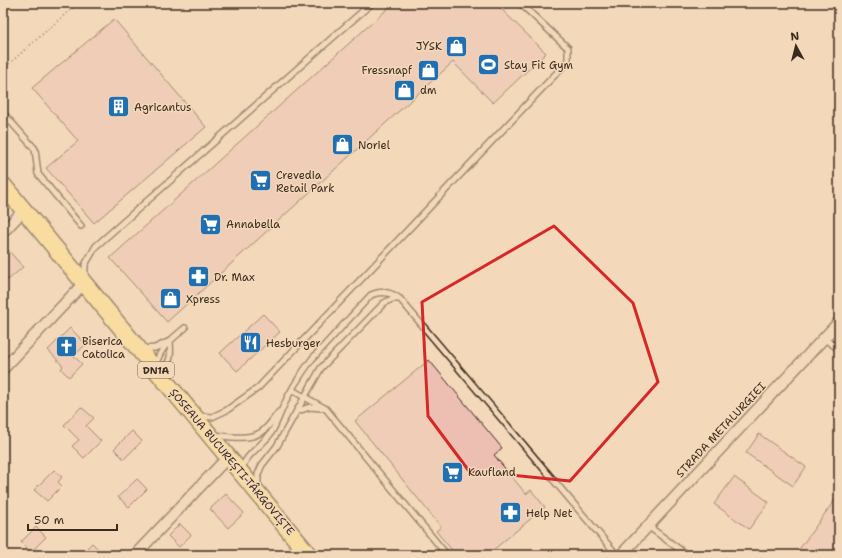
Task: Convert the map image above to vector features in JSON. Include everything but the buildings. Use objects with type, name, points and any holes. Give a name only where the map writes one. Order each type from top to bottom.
[{"type":"main road","name":"ȘOSEAUA BUCUREȘTI-TÂRGOVIȘTE","points":[[3,185],[309,555]]},
{"type":"street","points":[[3,232],[24,210]]},
{"type":"street","points":[[3,369],[84,283]]},
{"type":"street","name":"STRADA METALURGIEI","points":[[621,555],[839,322]]},
{"type":"street","points":[[134,555],[228,456]]},
{"type":"lane","points":[[84,283],[85,265],[96,246],[372,3]]},
{"type":"lane","points":[[194,416],[212,417],[227,410],[258,388],[568,61],[568,48],[520,3]]},
{"type":"lane","points":[[3,112],[35,149],[38,174],[81,226]]},
{"type":"lane","points":[[241,474],[244,461],[272,432],[292,390],[312,359],[371,295],[380,292],[389,292],[400,299],[617,555]]},
{"type":"lane","points":[[260,495],[258,488],[258,474],[262,465],[277,446],[321,368],[384,302],[392,299],[400,299]]},
{"type":"lane","points":[[157,371],[159,354],[170,341],[186,328]]},
{"type":"lane","points":[[823,338],[839,349]]},
{"type":"lane","points":[[139,350],[155,348],[170,341]]},
{"type":"lane","points":[[157,371],[168,364],[171,354],[170,341]]},
{"type":"lane","points":[[292,390],[326,409],[447,555]]},
{"type":"lane","points":[[296,412],[310,406],[326,409]]},
{"type":"lane","points":[[209,434],[235,438],[254,435],[266,429],[283,407]]},
{"type":"lane","points":[[648,526],[686,555]]},
{"type":"path","points":[[3,69],[78,3]]},
{"type":"highlighted area","points":[[554,226],[633,303],[658,382],[570,481],[469,471],[428,416],[422,302]]},
{"type":"place","name":"JYSK","points":[[457,46]]},
{"type":"place","name":"Stay Fit Gym","points":[[488,65]]},
{"type":"place","name":"Fressnapf","points":[[428,70]]},
{"type":"place","name":"dm","points":[[404,90]]},
{"type":"place","name":"Agricantus","points":[[119,107]]},
{"type":"place","name":"Noriel","points":[[343,145]]},
{"type":"place","name":"Crevedia Retail Park","points":[[260,181]]},
{"type":"place","name":"Annabella","points":[[211,224]]},
{"type":"place","name":"Dr. Max","points":[[198,277]]},
{"type":"place","name":"Xpress","points":[[171,299]]},
{"type":"place","name":"Hesburger","points":[[250,343]]},
{"type":"place","name":"Biserica Catolica","points":[[67,347]]},
{"type":"place","name":"Kaufland","points":[[453,472]]},
{"type":"place","name":"Help Net","points":[[511,513]]}]
